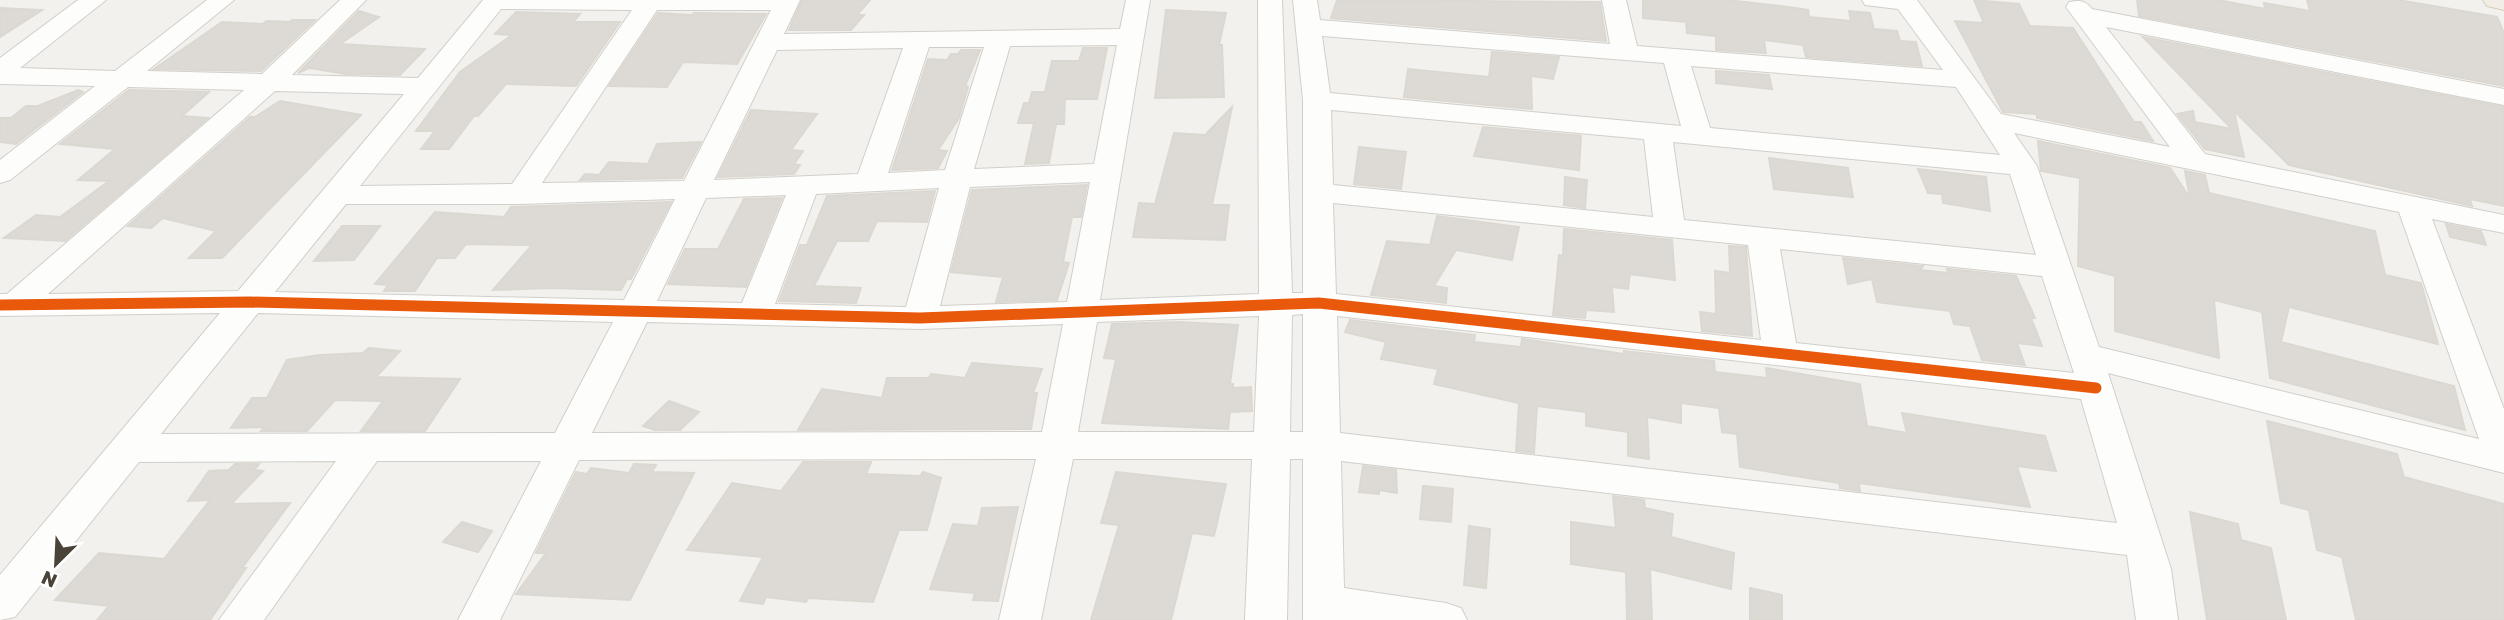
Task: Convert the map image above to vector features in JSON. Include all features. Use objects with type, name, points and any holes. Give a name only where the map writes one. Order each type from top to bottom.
[{"type":"main road","points":[[2497,0],[2504,1]]},
{"type":"street","points":[[0,73],[94,0]]},
{"type":"street","points":[[0,174],[222,0]]},
{"type":"street","points":[[8,304],[269,82],[354,0]]},
{"type":"street","points":[[1020,620],[1058,444],[1138,0]]},
{"type":"street","points":[[1266,620],[1276,303],[1275,98],[1270,0]]},
{"type":"street","points":[[1614,0],[1625,52]]},
{"type":"street","points":[[1874,0],[1905,1],[1964,80],[2022,166],[2091,371],[2151,569],[2157,620]]},
{"type":"street","points":[[0,605],[496,1],[788,2],[479,620]]},
{"type":"street","points":[[519,195],[650,2]]},
{"type":"street","points":[[2078,8],[2504,97]]},
{"type":"street","points":[[2078,8],[2194,160]]},
{"type":"street","points":[[1447,620],[1325,611],[1317,100],[1307,14],[1625,52],[1964,80]]},
{"type":"street","points":[[768,42],[1132,37]]},
{"type":"street","points":[[920,318],[957,178],[999,39]]},
{"type":"street","points":[[870,181],[919,40]]},
{"type":"street","points":[[1675,57],[1698,136]]},
{"type":"street","points":[[0,73],[124,79],[426,86]]},
{"type":"street","points":[[1317,100],[2022,166]]},
{"type":"street","points":[[1992,120],[2504,224]]},
{"type":"street","points":[[1657,132],[1670,228]]},
{"type":"street","points":[[337,195],[519,195],[694,190],[1107,172]]},
{"type":"street","points":[[754,315],[804,186]]},
{"type":"street","points":[[1318,192],[2055,267]]},
{"type":"street","points":[[2412,206],[2504,459]]},
{"type":"street","points":[[1762,237],[1780,353]]},
{"type":"street","points":[[8,304],[250,302],[920,318],[1319,303],[1780,353],[2091,371],[2504,459]]},
{"type":"street","points":[[130,449],[1324,445],[2142,541]]},
{"type":"street","points":[[240,620],[366,448]]},
{"type":"building","points":[[802,0],[870,0],[857,15],[864,15],[851,30],[789,30]]},
{"type":"building","points":[[1337,0],[1600,2],[1606,41],[1331,18]]},
{"type":"building","points":[[1643,0],[1727,0],[1808,10],[1809,17],[1851,21],[1849,11],[1870,13],[1874,29],[1897,31],[1900,41],[1916,42],[1922,66],[1806,57],[1803,45],[1764,40],[1766,53],[1716,50],[1716,36],[1687,33],[1686,22],[1643,18]]},
{"type":"building","points":[[1974,0],[2019,4],[2030,26],[2073,28],[2134,122],[2141,122],[2153,141],[2037,118],[2037,114],[2003,112],[1955,21],[1984,23]]},
{"type":"building","points":[[2137,0],[2218,0],[2265,9],[2264,3],[2310,11],[2307,0],[2398,0],[2497,17],[2504,33],[2504,86],[2139,16]]},
{"type":"building","points":[[0,8],[42,10],[0,37]]},
{"type":"building","points":[[1166,10],[1226,13],[1219,45],[1222,45],[1224,97],[1155,98]]},
{"type":"building","points":[[359,11],[379,17],[340,44],[425,49],[400,75],[346,74],[309,68],[298,73]]},
{"type":"building","points":[[516,12],[580,14],[573,22],[620,22],[576,86],[506,84],[478,116],[474,116],[449,149],[421,149],[435,131],[416,131],[460,72],[512,35],[495,34]]},
{"type":"building","points":[[658,13],[766,14],[737,64],[683,62],[667,87],[609,86]]},
{"type":"building","points":[[315,20],[261,71],[154,69],[222,22],[262,24],[267,21]]},
{"type":"building","points":[[2143,37],[2504,107],[2504,206],[2470,199],[2472,206],[2289,165],[2234,111],[2244,157],[2205,149],[2177,114],[2193,111],[2195,122],[2232,129]]},
{"type":"building","points":[[1083,48],[1107,48],[1097,99],[1065,99],[1064,124],[1056,124],[1049,163],[1025,164],[1034,123],[1018,123],[1024,103],[1029,103],[1032,92],[1045,92],[1052,61],[1079,61]]},
{"type":"building","points":[[961,50],[980,50],[965,86],[968,87],[959,118],[938,150],[947,151],[938,168],[892,170],[928,59],[947,60],[951,54],[958,54]]},
{"type":"building","points":[[1492,52],[1559,57],[1553,79],[1531,76],[1532,109],[1404,97],[1408,69],[1489,77]]},
{"type":"building","points":[[1716,71],[1769,75],[1772,89],[1716,83]]},
{"type":"building","points":[[78,90],[83,92],[16,144],[0,142],[0,118],[11,118],[26,106],[38,106]]},
{"type":"building","points":[[129,90],[209,92],[182,116],[208,118],[65,241],[4,238],[36,215],[60,217],[109,181],[78,180],[115,149],[60,144]]},
{"type":"building","points":[[280,101],[361,115],[222,258],[189,258],[216,231],[163,218],[151,228],[128,226],[250,117],[255,117]]},
{"type":"building","points":[[1232,107],[1212,205],[1229,205],[1225,240],[1133,237],[1139,203],[1155,204],[1174,133],[1205,135]]},
{"type":"building","points":[[751,110],[817,114],[791,150],[803,151],[794,164],[800,165],[794,174],[718,177]]},
{"type":"building","points":[[1483,127],[1581,136],[1579,170],[1474,156]]},
{"type":"building","points":[[2038,141],[2170,168],[2190,198],[2185,171],[2205,175],[2209,193],[2375,231],[2385,275],[2421,283],[2438,344],[2289,307],[2281,342],[2454,386],[2465,430],[2270,378],[2262,312],[2214,300],[2219,358],[2115,331],[2115,276],[2078,266],[2080,178],[2041,171]]},
{"type":"building","points":[[701,142],[682,178],[580,180],[585,174],[599,175],[609,162],[648,164],[657,144]]},
{"type":"building","points":[[1359,147],[1406,152],[1401,189],[1354,184]]},
{"type":"building","points":[[1769,158],[1848,168],[1853,197],[1774,189]]},
{"type":"building","points":[[1918,169],[1986,177],[1990,211],[1943,203],[1942,194],[1928,193]]},
{"type":"building","points":[[1565,177],[1587,180],[1585,208],[1564,205]]},
{"type":"building","points":[[1087,185],[1081,217],[1072,217],[1063,262],[1069,263],[1057,300],[996,302],[1003,277],[951,272],[972,190]]},
{"type":"building","points":[[935,191],[927,222],[877,221],[868,241],[837,241],[814,286],[861,288],[856,303],[779,301],[800,245],[807,245],[827,196]]},
{"type":"building","points":[[782,198],[746,287],[668,284],[685,249],[718,249],[744,199]]},
{"type":"building","points":[[671,202],[631,279],[627,279],[621,290],[493,290],[532,245],[466,244],[455,258],[437,258],[415,291],[384,291],[388,285],[375,284],[435,212],[504,217],[511,207]]},
{"type":"building","points":[[1437,216],[1519,227],[1512,260],[1456,250],[1434,286],[1447,288],[1446,303],[1371,295],[1387,241],[1430,245]]},
{"type":"building","points":[[2446,224],[2481,231],[2486,245],[2450,237]]},
{"type":"building","points":[[342,226],[380,226],[354,260],[314,261]]},
{"type":"building","points":[[1564,229],[1672,240],[1675,280],[1630,274],[1628,289],[1612,287],[1614,312],[1586,310],[1585,318],[1553,315],[1559,255],[1563,256]]},
{"type":"building","points":[[1729,246],[1746,247],[1752,336],[1702,331],[1700,312],[1716,314],[1715,271],[1730,273]]},
{"type":"building","points":[[1843,258],[1923,266],[1920,270],[1948,273],[1947,269],[2016,276],[2035,318],[2031,318],[2042,346],[2017,343],[2025,365],[1982,360],[1970,326],[1954,324],[1950,311],[1877,302],[1872,279],[1848,284]]},
{"type":"building","points":[[1350,320],[1475,335],[1474,342],[1521,347],[1522,339],[1624,354],[1624,351],[1714,361],[1715,372],[1767,378],[1766,368],[1860,384],[1867,426],[1907,433],[1902,413],[2045,436],[2056,471],[2017,466],[2030,507],[1859,483],[1860,491],[1840,488],[1839,483],[1740,467],[1737,434],[1722,432],[1719,408],[1681,403],[1681,423],[1647,417],[1649,459],[1628,456],[1628,432],[1586,426],[1586,412],[1537,406],[1534,453],[1516,451],[1519,403],[1434,384],[1438,369],[1381,359],[1386,342],[1345,332]]},
{"type":"building","points":[[1179,322],[1238,325],[1230,384],[1233,384],[1233,388],[1251,387],[1252,411],[1230,412],[1228,429],[1102,423],[1116,359],[1104,358],[1112,324]]},
{"type":"building","points":[[369,348],[400,351],[376,377],[460,379],[425,431],[361,431],[383,401],[335,400],[307,431],[261,431],[265,427],[231,428],[252,398],[267,398],[287,360],[363,353]]},
{"type":"building","points":[[972,363],[1042,369],[1033,393],[1037,393],[1031,429],[798,430],[822,389],[882,398],[887,378],[929,378],[931,374],[965,378]]},
{"type":"building","points":[[669,401],[699,412],[680,430],[655,430],[643,426]]},
{"type":"building","points":[[2267,421],[2397,454],[2404,477],[2504,504],[2504,620],[2356,620],[2342,557],[2317,550],[2309,510],[2281,503]]},
{"type":"building","points":[[803,462],[871,462],[866,474],[920,476],[923,472],[941,478],[927,530],[899,530],[873,602],[808,598],[806,602],[766,597],[763,604],[740,601],[763,557],[687,550],[732,483],[781,491]]},
{"type":"building","points":[[235,464],[259,464],[254,470],[263,471],[231,504],[290,503],[242,568],[246,568],[210,620],[97,620],[109,606],[55,600],[99,553],[164,559],[210,500],[188,501],[209,471],[229,470]]},
{"type":"building","points":[[634,464],[656,465],[652,472],[694,473],[630,600],[516,594],[546,553],[536,553],[576,472],[587,474],[591,468],[629,473]]},
{"type":"building","points":[[1363,466],[1396,470],[1397,493],[1379,490],[1379,494],[1359,492]]},
{"type":"building","points":[[1116,472],[1226,484],[1214,536],[1192,533],[1171,620],[1091,620],[1119,525],[1101,523]]},
{"type":"building","points":[[1423,486],[1453,489],[1451,522],[1420,519]]},
{"type":"building","points":[[1613,496],[1644,500],[1645,508],[1673,514],[1671,537],[1734,553],[1731,589],[1650,569],[1652,620],[1627,620],[1626,572],[1571,564],[1571,522],[1616,528]]},
{"type":"building","points":[[1018,507],[998,601],[973,600],[975,593],[930,589],[953,524],[978,526],[982,508]]},
{"type":"building","points":[[2190,512],[2238,524],[2241,540],[2271,548],[2286,620],[2207,620]]},
{"type":"building","points":[[462,522],[492,531],[478,552],[443,542]]},
{"type":"building","points":[[1469,526],[1490,529],[1486,588],[1464,585]]},
{"type":"building","points":[[1750,588],[1782,595],[1782,620],[1750,620]]},
{"type":"cycle path","points":[[0,305],[250,302],[920,318],[1319,303],[2096,388]]}]
